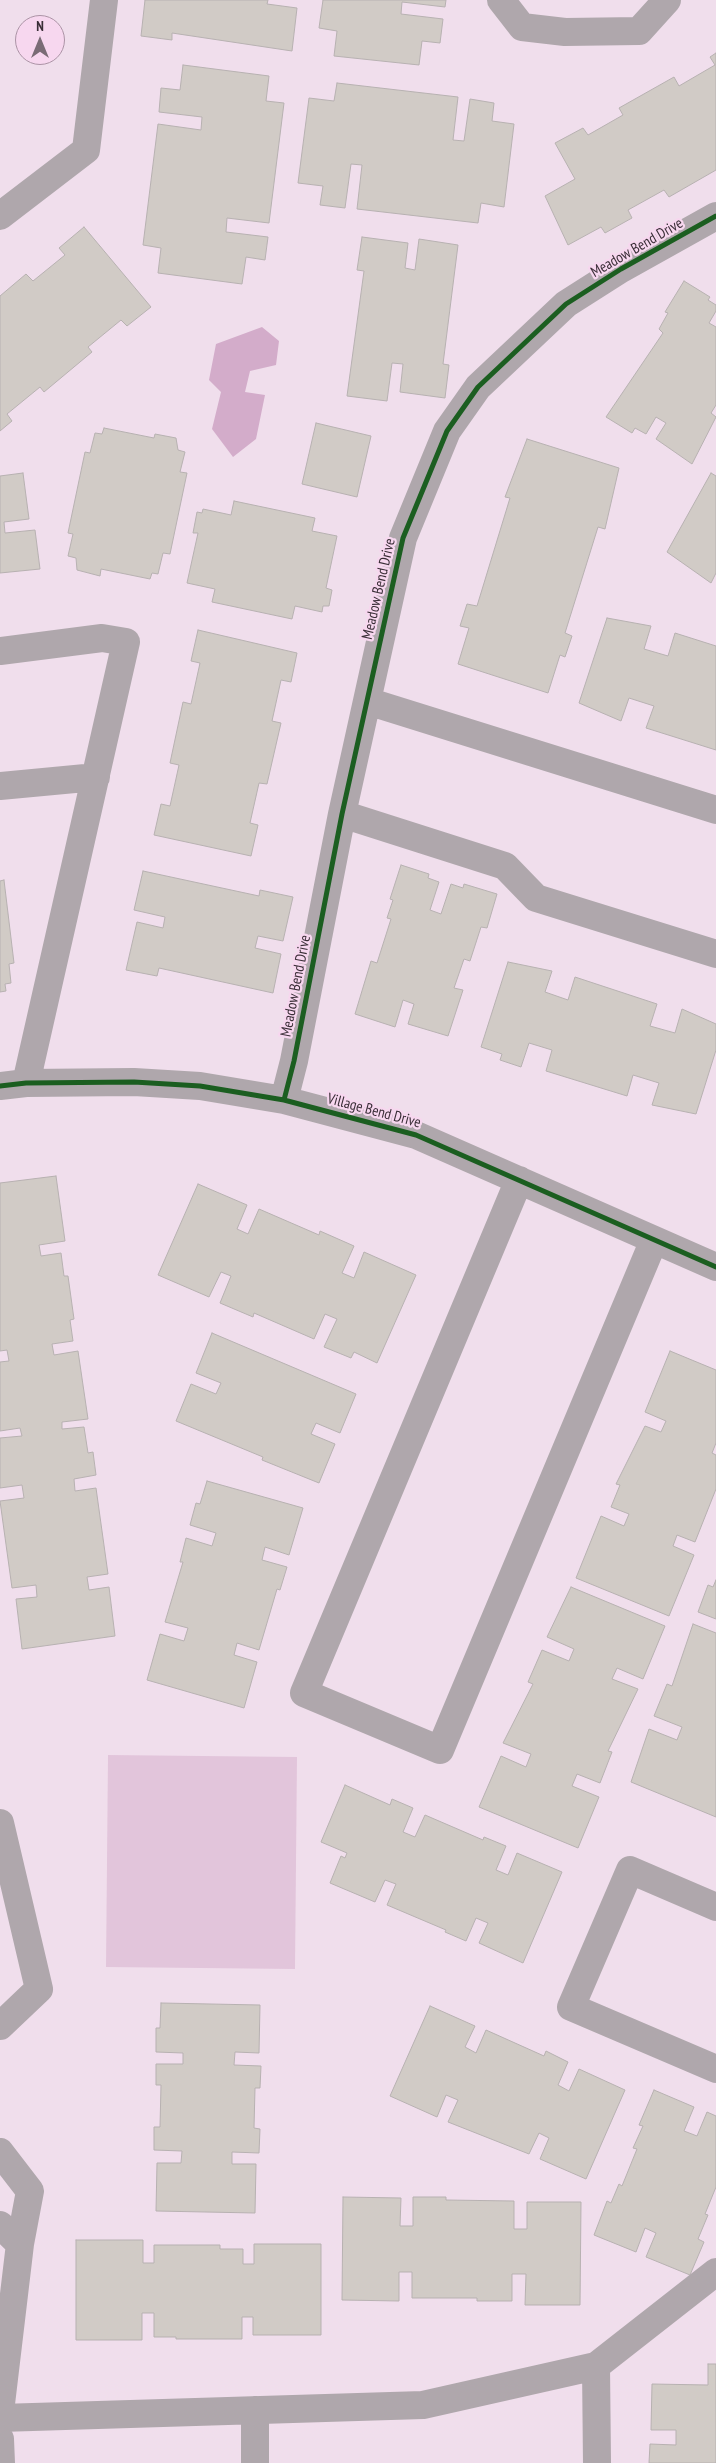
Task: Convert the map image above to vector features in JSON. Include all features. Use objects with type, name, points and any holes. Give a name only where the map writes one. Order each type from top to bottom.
[{"type":"street","points":[[0,216],[86,150],[104,0]]},
{"type":"street","points":[[501,0],[522,27],[565,32],[640,31],[667,0]]},
{"type":"street","name":"Meadow Bend Drive","points":[[284,1100],[294,1061],[342,814],[403,538],[447,431],[478,387],[566,304],[621,269],[710,227]]},
{"type":"street","points":[[0,651],[102,638],[126,642],[96,777],[13,1084]]},
{"type":"street","points":[[367,701],[716,810]]},
{"type":"street","points":[[0,786],[96,777]]},
{"type":"street","points":[[342,814],[506,866],[536,898],[716,954]]},
{"type":"street","name":"Village Bend Drive","points":[[13,1084],[134,1082],[200,1086],[284,1100],[416,1135],[716,1267]]},
{"type":"street","points":[[519,1180],[304,1693],[440,1750],[654,1240]]},
{"type":"street","points":[[0,1823],[39,1989],[0,2026]]},
{"type":"street","points":[[716,1907],[630,1870],[571,2007],[716,2069]]},
{"type":"street","points":[[0,2152],[30,2192],[20,2244],[0,2412]]},
{"type":"street","points":[[0,2225],[20,2244]]},
{"type":"street","points":[[0,2418],[423,2405],[596,2366],[716,2272]]},
{"type":"street","points":[[596,2366],[597,2463]]},
{"type":"street","points":[[255,2410],[255,2463]]},
{"type":"street","points":[[0,2439],[1,2463]]},
{"type":"shaded area","points":[[262,327],[279,341],[276,365],[250,371],[245,392],[265,395],[256,439],[233,457],[212,429],[221,392],[209,380],[216,344]]},
{"type":"shaded area","points":[[108,1755],[297,1757],[295,1969],[106,1967]]},
{"type":"building","points":[[145,0],[268,0],[267,4],[297,8],[292,51],[172,33],[172,40],[141,36]]},
{"type":"building","points":[[323,0],[446,0],[445,7],[402,2],[401,14],[443,19],[440,43],[422,41],[419,65],[334,56],[337,31],[319,28]]},
{"type":"building","points":[[716,53],[716,170],[669,197],[664,190],[628,210],[632,218],[605,233],[601,227],[568,245],[545,196],[575,179],[555,143],[583,128],[588,135],[623,115],[619,108],[674,77],[679,86],[715,65],[710,57]]},
{"type":"building","points":[[183,65],[269,76],[266,101],[284,103],[269,223],[227,218],[226,232],[268,237],[265,260],[246,257],[242,284],[158,273],[161,248],[143,245],[158,124],[201,130],[202,117],[159,112],[161,88],[180,90]]},
{"type":"building","points":[[337,83],[458,97],[453,140],[464,141],[470,99],[494,103],[492,121],[514,124],[504,207],[481,203],[478,223],[357,209],[362,165],[351,164],[345,208],[320,205],[323,186],[298,183],[309,98],[334,101]]},
{"type":"building","points":[[84,227],[151,307],[127,326],[121,320],[88,347],[92,352],[44,392],[40,387],[7,414],[12,421],[0,431],[0,296],[26,274],[33,281],[65,255],[59,248]]},
{"type":"building","points":[[362,237],[408,243],[405,268],[415,270],[419,239],[458,245],[443,364],[449,365],[445,398],[400,392],[403,364],[392,363],[387,401],[347,396],[364,271],[357,270]]},
{"type":"building","points":[[684,281],[710,297],[708,300],[716,305],[716,311],[709,323],[716,327],[716,405],[711,413],[716,417],[692,464],[656,439],[666,423],[656,417],[646,434],[635,428],[632,433],[606,417],[663,333],[659,329],[668,313],[665,312]]},
{"type":"building","points":[[316,423],[371,436],[357,497],[302,484]]},
{"type":"building","points":[[104,428],[154,438],[155,434],[176,438],[178,450],[185,452],[180,472],[187,473],[170,554],[163,553],[158,574],[152,573],[150,579],[101,569],[100,576],[77,570],[76,558],[68,556],[73,534],[68,533],[85,452],[90,453],[95,433],[102,434]]},
{"type":"building","points":[[527,439],[619,468],[605,529],[598,527],[565,633],[572,636],[565,657],[560,655],[548,693],[458,664],[469,628],[460,626],[467,604],[477,606],[510,498],[505,497]]},
{"type":"building","points":[[23,473],[29,519],[4,522],[5,533],[35,530],[40,569],[0,573],[0,476]]},
{"type":"building","points":[[711,473],[716,476],[716,573],[711,583],[667,552]]},
{"type":"building","points":[[234,501],[315,518],[312,531],[337,536],[326,588],[332,590],[329,606],[323,606],[322,612],[295,606],[292,619],[212,602],[215,589],[187,583],[198,533],[193,533],[197,512],[202,513],[203,509],[231,515]]},
{"type":"building","points":[[607,618],[651,626],[644,649],[668,656],[675,633],[716,646],[716,750],[646,728],[654,706],[629,698],[621,721],[579,703]]},
{"type":"building","points":[[198,630],[297,653],[291,682],[281,680],[272,721],[281,723],[267,784],[259,783],[250,823],[258,825],[251,856],[154,835],[161,804],[170,806],[179,765],[170,763],[183,702],[191,704],[200,663],[191,661]]},
{"type":"building","points":[[401,865],[429,874],[428,878],[439,882],[430,910],[441,914],[451,884],[463,888],[464,884],[497,894],[487,928],[481,927],[470,961],[464,959],[454,988],[463,990],[448,1036],[408,1024],[414,1004],[403,1000],[395,1027],[355,1014],[371,961],[377,963],[391,919],[387,918],[393,900],[390,899]]},
{"type":"building","points":[[143,871],[259,896],[260,890],[293,897],[283,941],[258,936],[255,948],[281,954],[273,993],[159,968],[157,976],[126,970],[137,922],[163,928],[165,917],[134,910]]},
{"type":"building","points":[[4,880],[14,963],[9,964],[11,983],[5,984],[6,991],[0,992],[0,881]]},
{"type":"building","points":[[508,962],[552,971],[545,992],[568,1000],[575,977],[657,1004],[650,1026],[675,1033],[682,1009],[716,1024],[716,1050],[696,1114],[652,1105],[659,1083],[633,1075],[627,1096],[546,1071],[552,1050],[529,1043],[521,1067],[500,1060],[502,1054],[481,1047]]},
{"type":"building","points":[[56,1176],[65,1241],[39,1245],[41,1256],[61,1253],[64,1276],[68,1276],[74,1319],[70,1320],[73,1341],[52,1344],[54,1355],[78,1351],[88,1419],[62,1422],[62,1429],[84,1427],[88,1453],[93,1452],[96,1475],[74,1479],[75,1491],[96,1488],[108,1574],[87,1577],[89,1590],[109,1587],[115,1636],[22,1649],[16,1599],[37,1597],[36,1585],[12,1588],[0,1501],[24,1498],[22,1485],[0,1488],[0,1438],[22,1436],[20,1428],[0,1431],[0,1362],[9,1361],[7,1350],[0,1351],[0,1183]]},
{"type":"building","points":[[198,1184],[247,1205],[237,1229],[248,1234],[259,1209],[319,1235],[320,1231],[354,1246],[342,1273],[354,1278],[364,1252],[416,1275],[377,1363],[354,1352],[351,1358],[324,1347],[337,1319],[325,1314],[314,1339],[254,1313],[253,1317],[220,1303],[231,1276],[221,1272],[209,1297],[158,1275]]},
{"type":"building","points":[[212,1333],[356,1394],[340,1433],[316,1423],[311,1434],[335,1444],[319,1483],[262,1460],[263,1457],[176,1421],[191,1384],[216,1394],[221,1383],[196,1373]]},
{"type":"building","points":[[670,1351],[716,1370],[716,1443],[712,1453],[716,1455],[716,1489],[695,1542],[677,1535],[673,1546],[694,1555],[669,1616],[576,1578],[601,1516],[624,1526],[629,1514],[611,1507],[620,1485],[616,1484],[645,1426],[661,1432],[666,1421],[645,1412]]},
{"type":"building","points":[[207,1481],[303,1508],[289,1555],[265,1547],[262,1560],[287,1567],[280,1590],[277,1589],[259,1650],[237,1643],[234,1655],[257,1662],[244,1708],[147,1680],[160,1634],[184,1641],[188,1628],[165,1622],[183,1562],[180,1562],[186,1538],[212,1546],[216,1533],[190,1525],[196,1503],[200,1504]]},
{"type":"building","points":[[716,1580],[716,1619],[698,1612],[708,1585],[713,1587]]},
{"type":"building","points":[[571,1587],[665,1626],[643,1679],[617,1668],[612,1679],[638,1689],[608,1751],[612,1752],[600,1783],[577,1774],[572,1786],[599,1797],[578,1848],[479,1807],[501,1756],[526,1767],[531,1754],[503,1743],[533,1684],[528,1682],[542,1650],[569,1661],[574,1649],[547,1637]]},
{"type":"building","points":[[693,1624],[716,1633],[716,1817],[631,1782],[649,1729],[677,1740],[682,1727],[654,1716],[667,1684],[672,1686]]},
{"type":"building","points":[[345,1785],[390,1805],[392,1799],[413,1808],[403,1832],[415,1837],[425,1815],[483,1840],[484,1837],[506,1846],[496,1870],[508,1875],[517,1853],[562,1872],[523,1963],[479,1943],[488,1923],[476,1918],[466,1941],[445,1932],[446,1930],[387,1905],[396,1884],[385,1880],[375,1902],[330,1883],[341,1856],[345,1858],[347,1853],[321,1842]]},
{"type":"building","points":[[161,2003],[260,2005],[259,2053],[235,2052],[234,2065],[261,2066],[260,2088],[255,2088],[254,2128],[260,2129],[259,2153],[232,2152],[232,2164],[256,2164],[255,2213],[156,2211],[157,2163],[181,2163],[182,2151],[154,2150],[154,2127],[160,2127],[161,2085],[156,2085],[156,2064],[183,2064],[183,2053],[156,2052],[156,2028],[160,2028]]},
{"type":"building","points":[[430,2006],[475,2026],[465,2047],[476,2053],[486,2030],[544,2056],[546,2051],[568,2062],[558,2085],[569,2091],[579,2069],[625,2090],[586,2179],[540,2159],[549,2138],[539,2133],[529,2154],[448,2122],[458,2100],[446,2095],[437,2117],[390,2096]]},
{"type":"building","points":[[654,2090],[694,2107],[684,2131],[697,2136],[707,2112],[716,2116],[716,2187],[705,2214],[708,2215],[698,2239],[704,2242],[690,2275],[646,2257],[656,2233],[645,2228],[636,2252],[594,2235],[607,2201],[611,2203],[619,2184],[622,2186],[637,2149],[633,2148],[643,2126],[639,2125]]},
{"type":"building","points":[[343,2197],[401,2198],[400,2226],[413,2226],[413,2197],[446,2197],[446,2200],[514,2201],[514,2229],[527,2229],[527,2202],[581,2202],[580,2305],[525,2305],[526,2274],[512,2274],[512,2301],[477,2301],[477,2298],[412,2298],[412,2272],[399,2272],[399,2301],[342,2300]]},
{"type":"building","points":[[76,2240],[143,2240],[143,2263],[154,2263],[154,2245],[220,2245],[220,2249],[243,2249],[243,2264],[254,2264],[254,2244],[321,2244],[321,2335],[253,2335],[253,2317],[242,2317],[242,2339],[154,2337],[154,2313],[142,2313],[142,2340],[76,2340]]},
{"type":"building","points":[[708,2364],[716,2364],[716,2463],[649,2463],[650,2444],[676,2445],[676,2430],[651,2430],[652,2384],[708,2385]]},
{"type":"cycle path","points":[[284,1100],[294,1061],[342,814],[403,538],[447,431],[478,387],[566,304],[621,269],[716,216]]},
{"type":"cycle path","points":[[0,1086],[26,1083],[134,1082],[200,1086],[284,1100],[416,1135],[716,1267]]}]
